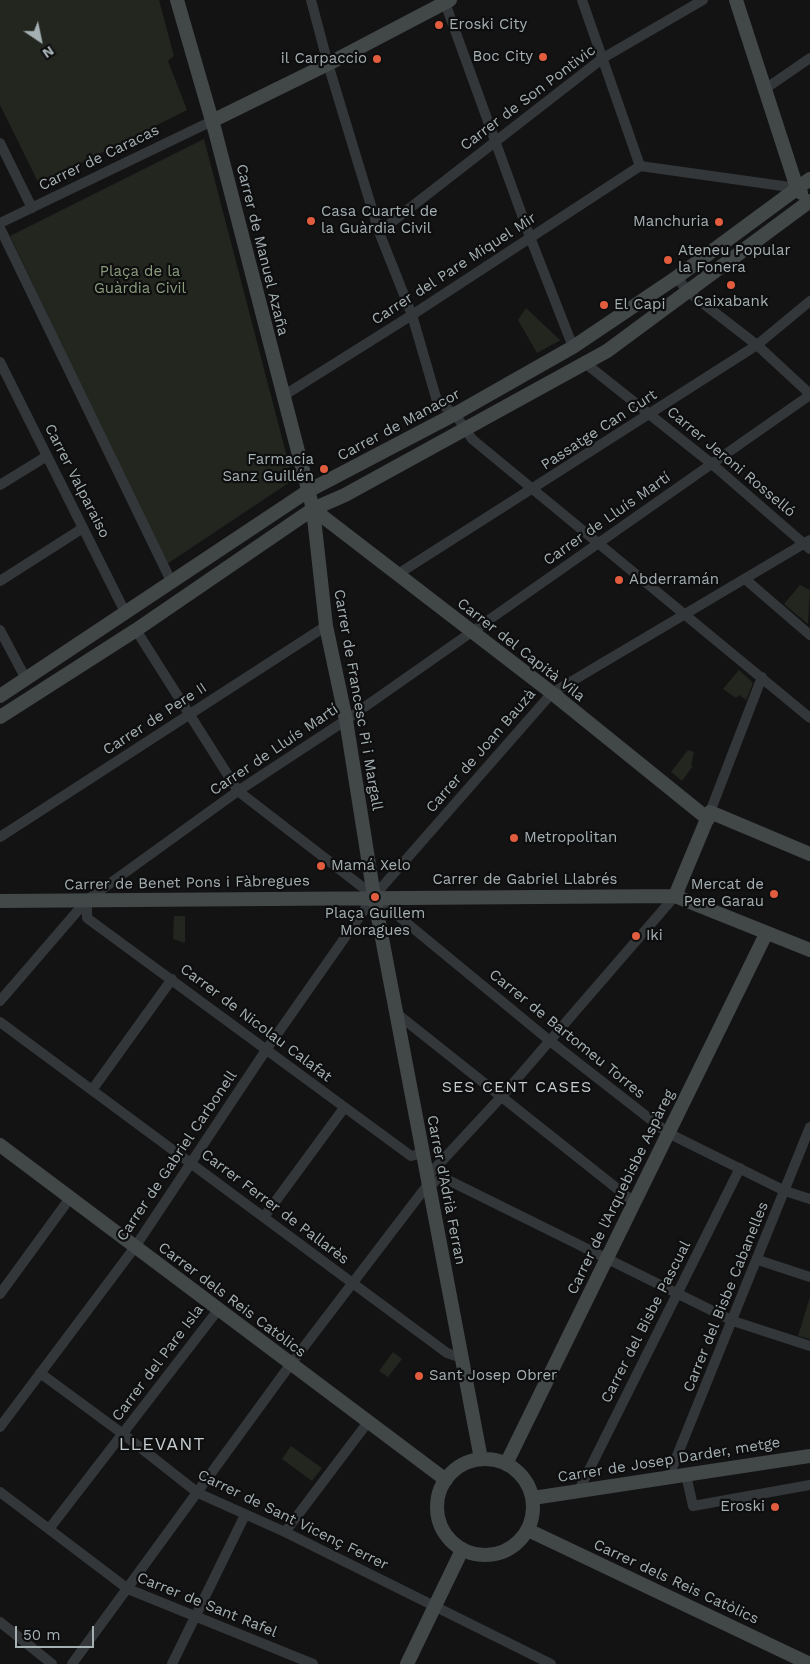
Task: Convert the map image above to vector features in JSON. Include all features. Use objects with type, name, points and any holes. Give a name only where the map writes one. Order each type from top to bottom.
[{"type":"street","name":"Carrer de Manuel Azaña","points":[[177,0],[212,121],[313,509]]},
{"type":"street","points":[[310,0],[379,232],[412,315],[437,401],[455,414],[472,439],[810,718]]},
{"type":"street","points":[[582,0],[640,166],[797,188]]},
{"type":"street","name":"Carrer de Son Pontivic","points":[[379,232],[603,58],[703,0]]},
{"type":"street","points":[[0,717],[136,630],[313,509],[345,495],[607,351],[809,202],[797,188],[736,0]]},
{"type":"street","points":[[212,121],[328,64],[446,1],[530,237],[574,347]]},
{"type":"street","points":[[765,89],[810,58]]},
{"type":"street","name":"Carrer de Caracas","points":[[0,223],[212,121]]},
{"type":"street","points":[[0,143],[32,208]]},
{"type":"street","name":"Carrer del Pare Miquel Mir","points":[[283,396],[412,315],[640,166]]},
{"type":"street","name":"Carrer de Manacor","points":[[0,696],[126,614],[308,491],[455,414],[574,347],[677,277],[810,179]]},
{"type":"street","points":[[0,228],[172,583]]},
{"type":"street","points":[[677,277],[687,291],[757,345],[810,395]]},
{"type":"street","name":"Passatge Can Curt","points":[[398,574],[757,345],[810,301]]},
{"type":"street","name":"Carrer Valparaiso","points":[[0,362],[3,375],[47,456],[126,614]]},
{"type":"street","name":"Carrer Jeroni Rosselló","points":[[585,363],[651,414],[808,544]]},
{"type":"street","name":"Carrer de Lluís Martí","points":[[0,1001],[86,900],[238,791],[346,720],[810,395]]},
{"type":"street","points":[[0,485],[47,456]]},
{"type":"street","name":"Carrer del Capità Vila","points":[[313,509],[709,816],[809,850]]},
{"type":"street","name":"Carrer de Francesc Pi i Margall","points":[[313,509],[326,626],[346,720],[374,896]]},
{"type":"street","points":[[0,581],[83,528]]},
{"type":"street","name":"Carrer de Joan Bauzà","points":[[374,896],[552,693],[808,544]]},
{"type":"street","points":[[745,579],[810,635]]},
{"type":"street","points":[[77,668],[88,647],[112,632],[126,614]]},
{"type":"street","name":"Carrer de Pere II","points":[[2,832],[326,626]]},
{"type":"street","points":[[0,630],[26,679]]},
{"type":"street","name":"Carrer de Bartomeu Torres","points":[[136,630],[238,791],[374,896],[550,1042],[668,1134],[785,1191],[810,1199]]},
{"type":"street","points":[[72,1664],[290,1365],[428,1180],[675,896],[709,816],[762,677]]},
{"type":"street","name":"Carrer de Gabriel Llabrés","points":[[374,896],[675,896]]},
{"type":"street","name":"Carrer de Benet Pons i Fàbregues","points":[[0,901],[374,896]]},
{"type":"street","name":"Carrer d'Adrià Ferran","points":[[374,896],[481,1460]]},
{"type":"street","name":"Carrer de Gabriel Carbonell","points":[[0,1428],[135,1247],[266,1050],[374,896]]},
{"type":"street","points":[[675,896],[810,950]]},
{"type":"street","name":"Carrer de Nicolau Calafat","points":[[86,900],[87,918],[411,1156],[423,1153]]},
{"type":"street","name":"Carrer de l'Arquebisbe Aspàreg","points":[[506,1464],[766,934]]},
{"type":"street","points":[[92,1090],[172,980]]},
{"type":"street","points":[[396,1013],[634,1202]]},
{"type":"street","name":"Carrer Ferrer de Pallarès","points":[[0,1022],[447,1353],[462,1358]]},
{"type":"street","points":[[264,1217],[344,1108]]},
{"type":"street","name":"Carrer del Bisbe Cabanelles","points":[[668,1478],[758,1260],[810,1127]]},
{"type":"street","name":"Carrer dels Reis Catòlics","points":[[2,1150],[70,1198],[290,1365],[446,1480]]},
{"type":"street","name":"Carrer del Bisbe Pascual","points":[[579,1490],[740,1168]]},
{"type":"street","points":[[428,1180],[446,1179],[733,1321],[810,1346]]},
{"type":"street","points":[[0,1294],[70,1198]]},
{"type":"street","points":[[758,1260],[810,1276]]},
{"type":"street","name":"Carrer del Pare Isla","points":[[49,1529],[218,1310]]},
{"type":"street","name":"Carrer de Sant Vicenç Ferrer","points":[[40,1373],[123,1434],[198,1493],[285,1532],[551,1664]]},
{"type":"street","points":[[285,1532],[368,1422]]},
{"type":"street","name":"Carrer de Josep Darder, metge","points":[[533,1498],[810,1456]]},
{"type":"street","points":[[481,1460],[506,1464],[523,1478],[533,1498],[533,1514],[528,1530],[519,1542],[506,1551],[492,1555],[476,1555],[462,1550],[450,1540],[441,1526],[437,1511],[439,1495],[446,1480],[461,1466],[481,1460]]},
{"type":"street","points":[[686,1475],[693,1506],[810,1486]]},
{"type":"street","name":"Carrer de Sant Rafel","points":[[0,1492],[128,1589],[313,1664]]},
{"type":"street","points":[[172,1664],[244,1515]]},
{"type":"street","name":"Carrer dels Reis Catòlics","points":[[528,1530],[810,1664]]},
{"type":"street","points":[[407,1664],[462,1550]]},
{"type":"street","points":[[0,1622],[52,1664]]},
{"type":"green space","points":[[0,0],[159,0],[174,56],[168,61],[187,110],[39,184],[0,105]]},
{"type":"green space","name":"Plaça de la Guàrdia Civil","points":[[204,139],[293,480],[167,564],[10,236]]},
{"type":"green space","points":[[526,308],[560,340],[537,353],[518,320]]},
{"type":"green space","points":[[800,585],[810,590],[808,624],[784,604]]},
{"type":"green space","points":[[739,670],[753,683],[746,700],[739,695],[736,698],[723,689]]},
{"type":"green space","points":[[688,750],[694,752],[691,765],[693,766],[682,781],[671,772]]},
{"type":"green space","points":[[174,916],[185,916],[185,943],[173,939]]},
{"type":"green space","points":[[810,1297],[810,1339],[798,1336]]},
{"type":"green space","points":[[393,1352],[402,1359],[388,1377],[379,1371]]},
{"type":"green space","points":[[291,1446],[322,1468],[312,1481],[282,1459]]},
{"type":"place","name":"Eroski City","points":[[439,25]]},
{"type":"place","name":"Boc City","points":[[543,57]]},
{"type":"place","name":"il Carpaccio","points":[[377,59]]},
{"type":"place","name":"Casa Cuartel de la Guàrdia Civil","points":[[311,221]]},
{"type":"place","name":"Manchuria","points":[[719,222]]},
{"type":"place","name":"Ateneu Popular la Fonera","points":[[668,260]]},
{"type":"place","name":"Caixabank","points":[[731,285]]},
{"type":"place","name":"El Capi","points":[[604,305]]},
{"type":"place","name":"Farmacia Sanz Guillén","points":[[324,469]]},
{"type":"place","name":"Abderramán","points":[[619,580]]},
{"type":"place","name":"Metropolitan","points":[[514,838]]},
{"type":"place","name":"Mamá Xelo","points":[[321,866]]},
{"type":"place","name":"Mercat de Pere Garau","points":[[774,894]]},
{"type":"place","name":"Plaça Guillem Moragues","points":[[375,897]]},
{"type":"place","name":"Iki","points":[[636,936]]},
{"type":"place","name":"Sant Josep Obrer","points":[[419,1376]]},
{"type":"place","name":"Eroski","points":[[775,1507]]},
{"type":"district","name":"SES CENT CASES","points":[[517,1087]]},
{"type":"district","name":"LLEVANT","points":[[162,1445]]}]
